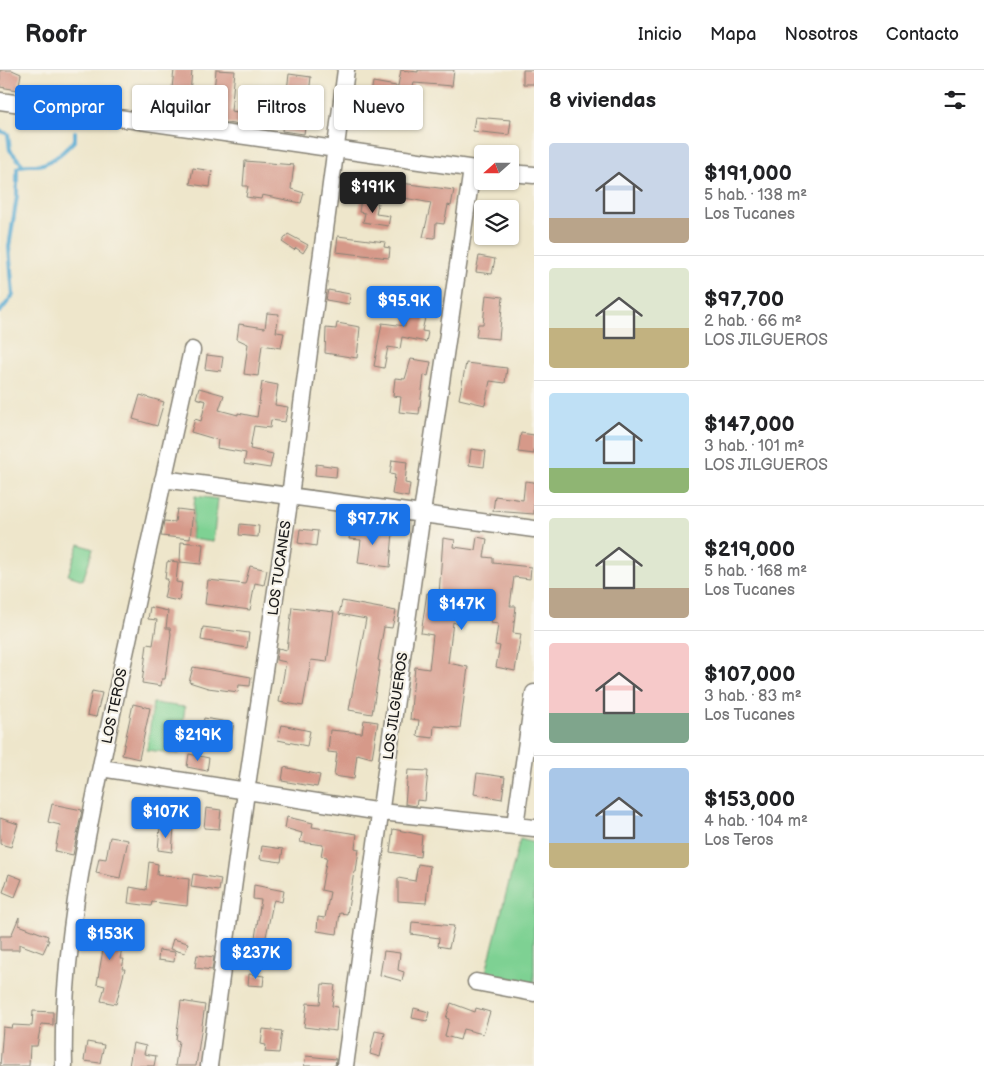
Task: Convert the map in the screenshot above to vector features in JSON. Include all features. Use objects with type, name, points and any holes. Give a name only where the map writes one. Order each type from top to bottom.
[{"type":"street","name":"LOS TUCANES","points":[[209,1066],[246,792],[290,496],[346,70]]},
{"type":"street","points":[[0,100],[474,169]]},
{"type":"street","points":[[519,174],[534,176]]},
{"type":"street","name":"LOS JILGUEROS","points":[[345,1066],[422,513],[474,188]]},
{"type":"street","name":"LOS TEROS","points":[[64,1066],[66,973],[75,896],[100,768],[192,350]]},
{"type":"street","points":[[163,479],[534,529]]},
{"type":"street","points":[[515,826],[534,693]]},
{"type":"street","points":[[100,768],[381,812],[534,828]]},
{"type":"street","points":[[476,982],[534,992]]},
{"type":"green space","points":[[195,496],[218,499],[213,542],[191,539]]},
{"type":"green space","points":[[79,544],[93,549],[83,580],[68,575]]},
{"type":"green space","points":[[153,703],[185,707],[179,754],[147,750]]},
{"type":"green space","points":[[520,839],[534,843],[534,984],[486,972]]},
{"type":"building","points":[[0,70],[12,70],[21,74],[19,85],[15,85],[15,90],[0,87]]},
{"type":"building","points":[[174,70],[192,70],[191,85],[172,85]]},
{"type":"building","points":[[216,70],[235,71],[231,111],[238,112],[238,125],[228,123],[228,85],[215,85]]},
{"type":"building","points":[[401,70],[418,72],[418,70],[454,70],[452,86],[414,83],[413,85],[398,85]]},
{"type":"building","points":[[523,70],[534,70],[534,84],[523,84]]},
{"type":"building","points":[[289,74],[311,77],[310,85],[288,85]]},
{"type":"building","points":[[373,82],[390,85],[372,85]]},
{"type":"building","points":[[475,117],[511,120],[509,135],[473,131]]},
{"type":"building","points":[[282,130],[304,130],[304,134]]},
{"type":"building","points":[[245,161],[294,165],[291,189],[304,193],[301,203],[262,195],[261,199],[246,197],[248,186],[243,186]]},
{"type":"building","points":[[193,168],[212,171],[210,187],[190,184]]},
{"type":"building","points":[[401,183],[454,190],[451,206],[448,205],[444,224],[436,223],[435,238],[423,237],[431,203],[399,197]]},
{"type":"building","points":[[361,199],[378,203],[376,214],[390,216],[388,226],[363,222],[365,213],[359,212]]},
{"type":"building","points":[[288,234],[308,245],[303,253],[296,248],[294,250],[282,242]]},
{"type":"building","points":[[338,236],[385,242],[384,247],[390,248],[389,258],[336,252]]},
{"type":"building","points":[[479,256],[495,259],[492,274],[476,272]]},
{"type":"building","points":[[328,290],[350,294],[349,304],[326,300]]},
{"type":"building","points":[[410,293],[430,296],[422,331],[428,332],[426,342],[402,337],[400,349],[388,347],[384,368],[374,366],[382,323],[405,326]]},
{"type":"building","points":[[486,295],[503,297],[499,339],[476,337],[478,324],[483,324]]},
{"type":"building","points":[[267,313],[279,314],[276,332],[284,333],[281,348],[262,345],[258,376],[244,374],[248,344],[237,339],[239,324],[265,328]]},
{"type":"building","points":[[337,323],[360,327],[357,358],[325,353],[326,328],[336,329]]},
{"type":"building","points":[[207,355],[223,357],[221,371],[205,369]]},
{"type":"building","points":[[411,359],[431,362],[428,376],[424,375],[419,414],[399,412],[401,397],[393,396],[395,378],[405,379]]},
{"type":"building","points":[[466,363],[507,368],[505,383],[490,381],[485,405],[459,399]]},
{"type":"building","points":[[262,382],[278,385],[275,405],[288,407],[285,422],[271,420],[270,428],[254,426],[250,449],[273,454],[270,468],[244,464],[246,453],[217,448],[218,440],[191,432],[195,419],[201,421],[206,401],[196,398],[199,388],[224,395],[219,410],[257,417]]},
{"type":"building","points":[[140,395],[164,402],[157,426],[133,419]]},
{"type":"building","points":[[521,433],[534,435],[534,454],[518,452]]},
{"type":"building","points":[[471,449],[486,451],[484,467],[469,465]]},
{"type":"building","points":[[392,460],[407,462],[405,483],[410,484],[408,497],[392,494],[395,475],[390,474]]},
{"type":"building","points":[[316,464],[337,467],[336,477],[315,475]]},
{"type":"building","points":[[525,481],[534,482],[534,514],[493,511],[495,496],[523,500]]},
{"type":"building","points":[[177,509],[193,511],[190,539],[161,536],[164,521],[175,522]]},
{"type":"building","points":[[240,524],[259,526],[258,537],[239,535]]},
{"type":"building","points":[[351,526],[393,532],[390,567],[358,563],[361,540],[349,539]]},
{"type":"building","points":[[300,529],[318,531],[316,546],[298,543]]},
{"type":"building","points":[[477,537],[487,539],[484,557],[493,558],[493,563],[531,567],[530,579],[514,577],[510,606],[516,606],[513,633],[521,634],[515,671],[496,667],[500,646],[495,645],[498,624],[491,623],[493,602],[462,598],[458,624],[453,622],[448,663],[468,667],[460,728],[434,726],[433,738],[417,736],[419,720],[410,719],[415,667],[429,669],[433,635],[421,633],[427,593],[439,595],[443,538],[455,540],[454,547],[475,550]]},
{"type":"building","points":[[181,542],[203,544],[201,564],[180,562]]},
{"type":"building","points":[[167,562],[178,562],[176,582],[182,583],[179,601],[164,598],[168,579],[165,579]]},
{"type":"building","points":[[250,566],[267,570],[264,585],[255,583],[250,610],[205,604],[208,580],[245,584]]},
{"type":"building","points":[[342,601],[396,611],[392,628],[384,627],[372,714],[349,710],[366,619],[339,614]]},
{"type":"building","points":[[150,607],[168,611],[166,628],[170,628],[171,634],[165,679],[162,679],[161,686],[142,683],[147,644],[153,645],[157,620],[148,619]]},
{"type":"building","points":[[292,607],[334,612],[327,662],[311,660],[303,706],[279,702],[286,662],[276,660],[278,648],[287,650]]},
{"type":"building","points":[[203,627],[249,633],[247,648],[201,640]]},
{"type":"building","points":[[193,667],[251,677],[250,686],[239,685],[238,692],[208,688],[189,682]]},
{"type":"building","points":[[92,691],[102,693],[96,717],[87,715]]},
{"type":"building","points":[[133,704],[150,708],[139,759],[122,755]]},
{"type":"building","points":[[204,718],[234,723],[231,739],[216,737],[217,731],[202,729]]},
{"type":"building","points":[[364,720],[378,722],[372,758],[357,754],[354,779],[334,776],[337,753],[328,752],[330,730],[362,733]]},
{"type":"building","points":[[282,725],[310,731],[307,746],[278,740]]},
{"type":"building","points":[[189,754],[209,758],[207,771],[187,767]]},
{"type":"building","points":[[284,767],[320,775],[317,787],[282,781]]},
{"type":"building","points":[[408,770],[428,771],[425,801],[417,800],[416,806],[405,804]]},
{"type":"building","points":[[477,773],[505,777],[502,799],[474,794]]},
{"type":"building","points":[[52,804],[82,810],[73,855],[55,851],[60,825],[48,822]]},
{"type":"building","points":[[206,808],[221,810],[219,829],[204,828]]},
{"type":"building","points":[[287,817],[313,823],[312,827],[357,834],[355,848],[359,849],[356,872],[354,872],[347,914],[340,913],[337,934],[317,931],[318,917],[325,918],[330,892],[321,890],[327,857],[321,856],[323,845],[300,842],[302,833],[285,828]]},
{"type":"building","points":[[0,818],[18,824],[11,847],[0,844]]},
{"type":"building","points":[[160,827],[174,828],[172,852],[158,850]]},
{"type":"building","points":[[393,829],[422,835],[420,857],[390,852]]},
{"type":"building","points":[[110,837],[128,840],[120,878],[96,873],[99,858],[106,859]]},
{"type":"building","points":[[262,846],[283,849],[281,862],[260,859]]},
{"type":"building","points":[[149,862],[158,864],[157,875],[189,879],[187,906],[152,902],[151,906],[128,903],[130,887],[146,890]]},
{"type":"building","points":[[418,864],[430,866],[426,903],[398,901],[398,878],[415,881]]},
{"type":"building","points":[[9,874],[22,879],[15,897],[3,892]]},
{"type":"building","points":[[193,874],[221,879],[219,891],[191,887]]},
{"type":"building","points":[[254,885],[284,891],[282,902],[274,900],[262,956],[247,954],[249,943],[254,944],[261,900],[253,899]]},
{"type":"building","points":[[19,917],[19,925],[48,936],[47,940],[49,940],[43,953],[19,944],[19,950],[0,950],[0,936],[11,936]]},
{"type":"building","points":[[412,922],[454,926],[449,948],[438,946],[439,938],[411,934]]},
{"type":"building","points":[[100,925],[125,929],[120,959],[124,959],[122,969],[125,969],[116,1004],[101,1001],[105,986],[97,984],[104,944],[85,941],[87,931],[99,933]]},
{"type":"building","points":[[173,939],[188,943],[185,953],[170,949]]},
{"type":"building","points":[[159,950],[175,952],[174,962],[158,960]]},
{"type":"building","points":[[384,951],[400,953],[398,970],[404,972],[402,981],[380,975]]},
{"type":"building","points":[[197,955],[214,957],[212,970],[195,968]]},
{"type":"building","points":[[249,974],[264,976],[263,986],[248,985]]},
{"type":"building","points":[[322,984],[335,985],[332,1006],[338,1007],[336,1031],[304,1027],[307,1003],[320,1004]]},
{"type":"building","points":[[181,1001],[205,1005],[196,1066],[175,1066],[179,1041],[176,1040]]},
{"type":"building","points":[[451,1003],[475,1012],[476,1008],[490,1012],[483,1034],[463,1029],[460,1040],[445,1036],[449,1019],[446,1018]]},
{"type":"building","points":[[414,1008],[429,1012],[427,1021],[412,1018]]},
{"type":"building","points":[[33,1011],[53,1012],[53,1025],[41,1024],[37,1046],[30,1046],[29,1066],[0,1066],[3,1027],[12,1028],[13,1025],[32,1026]]},
{"type":"building","points":[[263,1029],[282,1031],[279,1053],[265,1052],[266,1045],[261,1044]]},
{"type":"building","points":[[375,1031],[385,1033],[380,1057],[370,1054]]},
{"type":"building","points":[[87,1042],[104,1045],[100,1063],[84,1061]]},
{"type":"building","points":[[133,1043],[146,1046],[144,1054],[156,1056],[154,1066],[129,1066]]},
{"type":"building","points":[[306,1056],[336,1059],[335,1066],[304,1066]]},
{"type":"waterway","points":[[0,131],[8,134],[10,150],[22,164]]},
{"type":"waterway","points":[[0,312],[13,295],[9,247],[17,196],[17,168],[23,165],[40,165],[52,160],[75,140],[75,132]]}]
